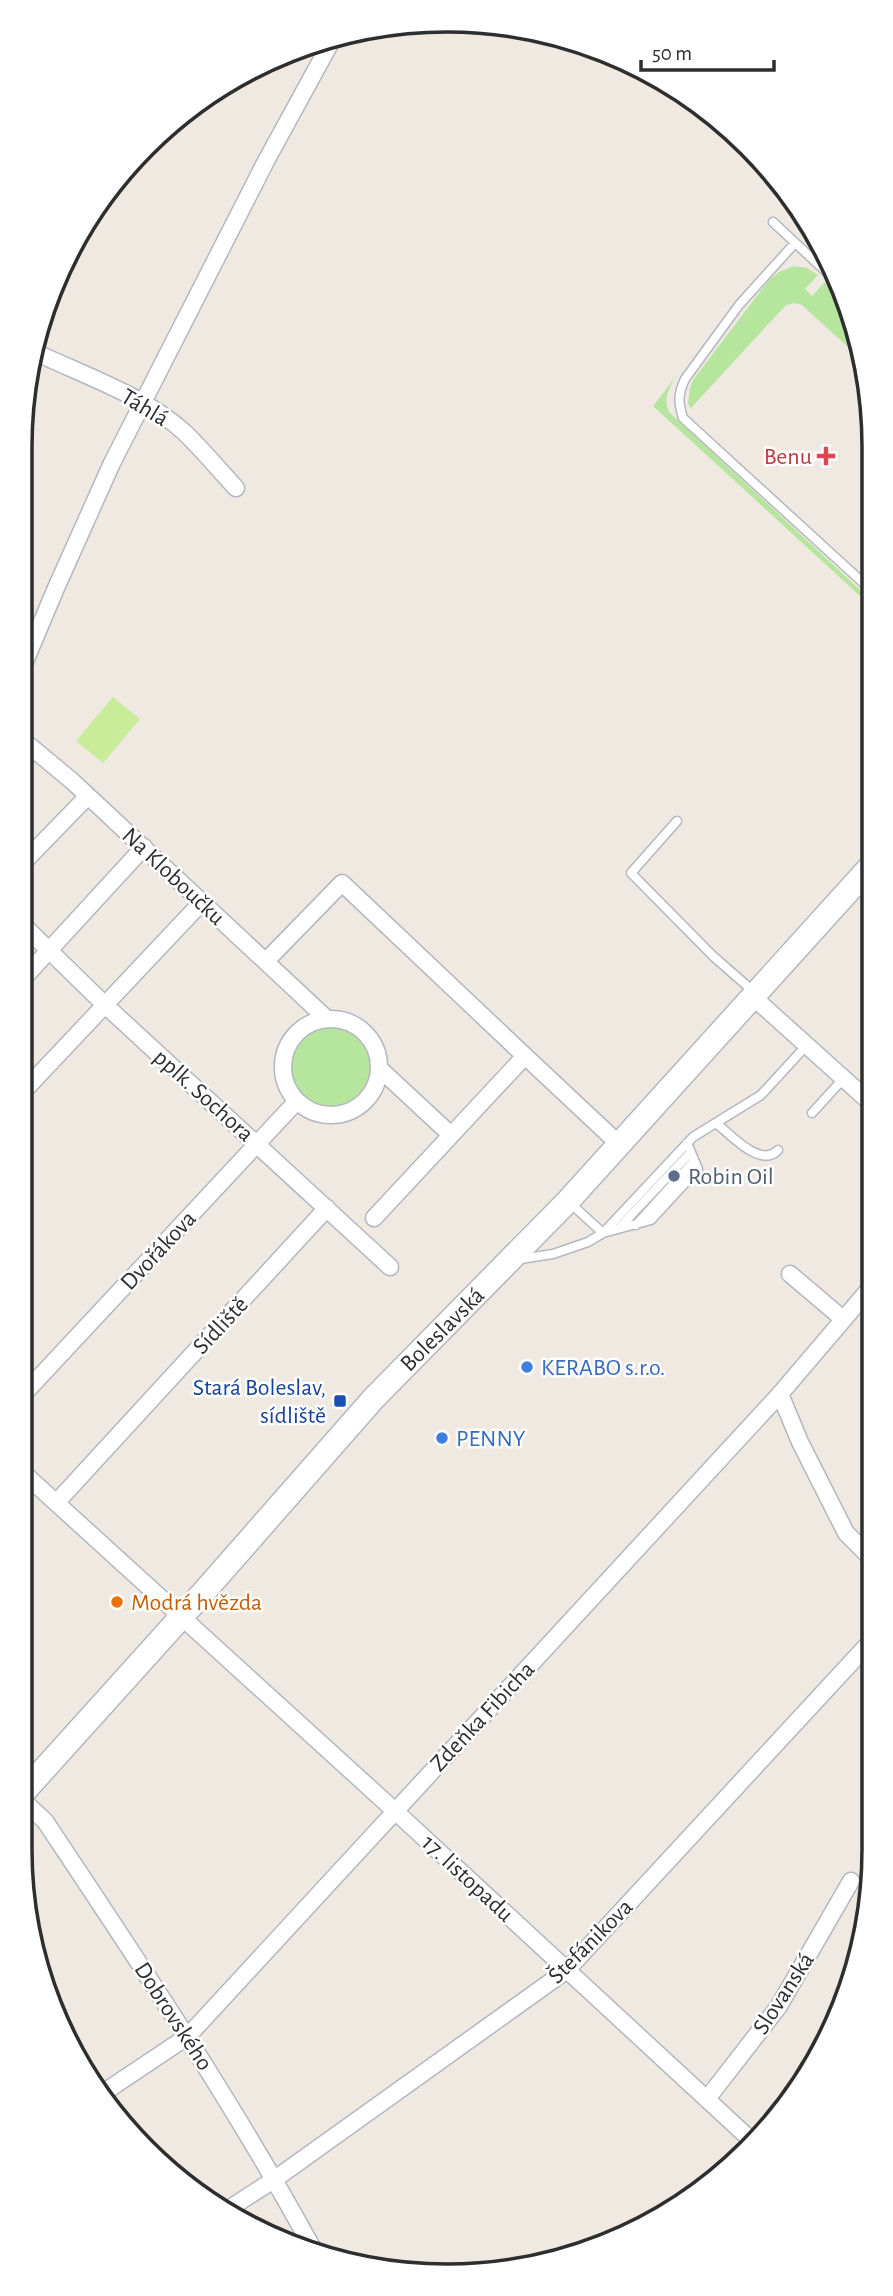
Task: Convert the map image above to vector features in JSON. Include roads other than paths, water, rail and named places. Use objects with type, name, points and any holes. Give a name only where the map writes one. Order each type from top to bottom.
[{"type":"main road","name":"Boleslavská","points":[[32,1783],[373,1398],[568,1201],[862,876]]},
{"type":"street","points":[[32,645],[112,463],[266,161],[327,50]]},
{"type":"street","name":"Táhlá","points":[[42,355],[142,404],[183,431],[236,488]]},
{"type":"street","name":"Na Kloboučku","points":[[32,748],[88,796],[327,1019],[342,1020],[361,1029],[374,1045],[380,1069]]},
{"type":"street","points":[[32,854],[88,796]]},
{"type":"street","points":[[32,969],[144,848]]},
{"type":"street","points":[[266,961],[342,884],[620,1145]]},
{"type":"street","points":[[32,1082],[202,902]]},
{"type":"street","name":"pplk. Sochora","points":[[32,933],[105,1005],[390,1267]]},
{"type":"street","points":[[754,994],[806,1046],[862,1095]]},
{"type":"street","points":[[327,1019],[317,1020],[299,1030],[287,1046],[284,1075],[291,1094],[297,1101],[324,1115],[354,1110],[375,1089],[380,1069],[451,1135]]},
{"type":"street","points":[[374,1218],[525,1055]]},
{"type":"street","name":"Dvořákova","points":[[32,1385],[297,1101]]},
{"type":"street","name":"Sídliště","points":[[56,1503],[327,1208]]},
{"type":"street","points":[[790,1274],[843,1319]]},
{"type":"street","name":"Zdeňka Fibicha","points":[[108,2090],[188,2036],[780,1394],[862,1297]]},
{"type":"street","points":[[780,1394],[800,1442],[846,1533],[862,1549]]},
{"type":"street","name":"17. listopadu","points":[[32,1481],[747,2136]]},
{"type":"street","name":"Štefánikova","points":[[234,2206],[567,1970],[862,1651]]},
{"type":"street","name":"Dobrovského","points":[[32,1809],[45,1821],[188,2036],[275,2179],[308,2240]]},
{"type":"street","name":"Slovanská","points":[[707,2099],[779,2006],[851,1881]]},
{"type":"lane","points":[[773,222],[821,267]]},
{"type":"lane","points":[[795,243],[731,316],[685,379],[678,402],[683,418],[862,582]]},
{"type":"lane","points":[[677,821],[631,873],[754,994]]},
{"type":"lane","points":[[603,1233],[693,1137],[761,1095],[806,1046]]},
{"type":"lane","points":[[812,1113],[843,1079]]},
{"type":"lane","points":[[716,1123],[762,1157],[778,1150]]},
{"type":"lane","points":[[687,1143],[692,1157]]},
{"type":"lane","points":[[510,1261],[553,1254],[588,1242],[603,1233],[636,1224],[692,1157]]},
{"type":"lane","points":[[619,1228],[692,1157]]},
{"type":"lane","points":[[568,1201],[603,1233]]},
{"type":"place","name":"Benu","points":[[826,456]]},
{"type":"place","name":"Robin Oil","points":[[674,1176]]},
{"type":"place","name":"KERABO s.r.o.","points":[[527,1367]]},
{"type":"place","name":"Stará Boleslav, sídliště","points":[[340,1401]]},
{"type":"place","name":"PENNY","points":[[442,1438]]},
{"type":"place","name":"Modrá hvězda","points":[[117,1602]]}]
